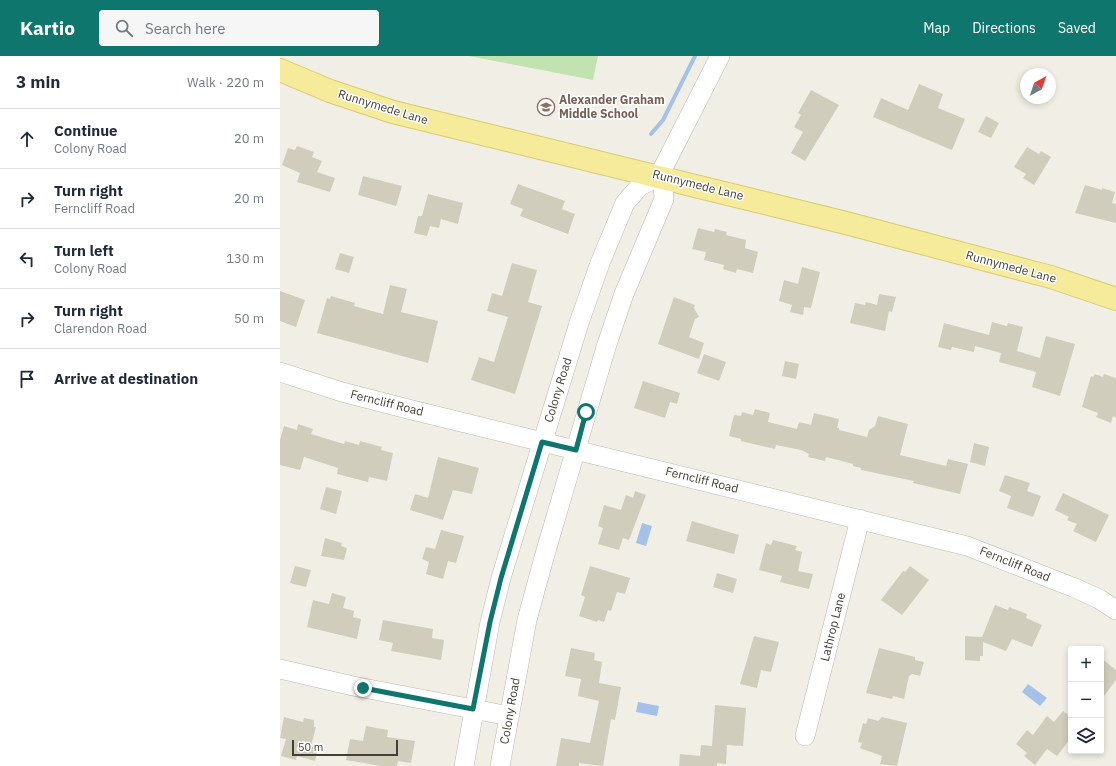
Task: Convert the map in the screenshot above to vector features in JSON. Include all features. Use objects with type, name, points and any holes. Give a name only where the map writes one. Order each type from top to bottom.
[{"type":"main road","name":"Runnymede Lane","points":[[280,70],[337,94],[393,112],[659,176],[1030,271],[1076,284],[1116,299]]},
{"type":"street","points":[[659,176],[720,56]]},
{"type":"street","name":"Colony Road","points":[[464,766],[473,709],[490,622],[499,585],[579,323],[600,263],[622,209],[629,198],[640,186],[659,176],[663,182],[664,199],[621,304],[527,616],[500,766]]},
{"type":"street","name":"Ferncliff Road","points":[[280,372],[365,398],[860,519],[980,550],[1075,588],[1116,610]]},
{"type":"street","name":"Lathrop Lane","points":[[806,736],[860,519]]},
{"type":"street","points":[[280,669],[353,686],[509,716]]},
{"type":"green space","points":[[469,56],[598,56],[593,80]]},
{"type":"water","points":[[642,523],[652,526],[646,546],[636,543]]},
{"type":"water","points":[[1028,684],[1047,698],[1040,706],[1022,692]]},
{"type":"water","points":[[638,702],[659,706],[657,716],[636,712]]},
{"type":"building","points":[[919,84],[943,94],[938,108],[965,119],[952,150],[873,117],[881,98],[908,110]]},
{"type":"building","points":[[811,90],[839,105],[805,161],[791,153],[803,132],[794,127],[801,115],[798,113]]},
{"type":"building","points":[[986,116],[999,123],[991,138],[978,132]]},
{"type":"building","points":[[297,146],[314,152],[312,157],[322,161],[317,172],[335,178],[330,192],[297,182],[300,173],[282,165],[288,148],[295,150]]},
{"type":"building","points":[[1027,147],[1039,154],[1041,151],[1051,157],[1034,185],[1023,178],[1026,174],[1014,167]]},
{"type":"building","points":[[363,176],[402,186],[396,206],[358,195]]},
{"type":"building","points":[[518,184],[565,201],[562,209],[575,214],[568,234],[520,216],[523,209],[510,204]]},
{"type":"building","points":[[1085,185],[1115,192],[1112,203],[1116,204],[1116,223],[1075,213]]},
{"type":"building","points":[[428,194],[463,203],[458,224],[441,219],[439,228],[430,226],[427,236],[414,233],[418,216],[422,216]]},
{"type":"building","points":[[698,228],[714,232],[715,229],[727,232],[726,235],[746,240],[745,248],[758,252],[753,273],[737,269],[736,273],[723,269],[724,265],[704,260],[706,252],[692,249]]},
{"type":"building","points":[[340,253],[354,257],[349,273],[335,269]]},
{"type":"building","points":[[512,263],[537,270],[528,302],[542,306],[515,394],[471,380],[479,357],[494,362],[508,317],[487,311],[492,293],[502,296]]},
{"type":"building","points":[[802,267],[820,272],[811,308],[804,307],[803,315],[790,312],[792,305],[779,301],[784,280],[798,284]]},
{"type":"building","points":[[390,285],[407,289],[401,312],[438,321],[428,363],[317,333],[327,298],[330,299],[331,296],[355,303],[354,306],[383,314]]},
{"type":"building","points":[[280,291],[305,300],[296,327],[280,321]]},
{"type":"building","points":[[879,294],[896,297],[892,312],[889,311],[885,331],[850,323],[855,303],[865,305],[866,302],[877,305]]},
{"type":"building","points":[[674,297],[695,305],[694,308],[699,317],[695,319],[689,337],[704,343],[699,359],[658,344]]},
{"type":"building","points":[[992,322],[1007,326],[1008,323],[1023,327],[1017,351],[1040,358],[1046,336],[1075,344],[1060,396],[1032,387],[1036,372],[999,362],[1001,353],[975,346],[974,352],[952,347],[951,350],[938,347],[944,323],[989,335]]},
{"type":"building","points":[[704,354],[726,362],[719,381],[697,373]]},
{"type":"building","points":[[785,361],[799,364],[796,379],[782,376]]},
{"type":"building","points":[[1095,374],[1103,377],[1104,374],[1116,378],[1116,418],[1113,416],[1111,423],[1096,417],[1098,413],[1082,407],[1091,376],[1093,377]]},
{"type":"building","points":[[643,381],[680,393],[677,404],[670,402],[665,418],[634,408]]},
{"type":"building","points":[[755,409],[770,413],[768,422],[797,429],[799,422],[811,425],[814,413],[839,419],[837,428],[839,428],[839,430],[867,437],[869,430],[875,426],[878,416],[908,424],[900,455],[946,466],[948,459],[968,464],[960,494],[913,483],[914,481],[861,470],[861,468],[853,466],[853,464],[826,457],[825,461],[808,457],[809,454],[801,450],[776,445],[775,449],[741,441],[741,439],[729,436],[734,415],[741,416],[742,412],[753,415]]},
{"type":"building","points":[[298,424],[313,429],[311,434],[344,444],[345,441],[359,445],[360,441],[382,447],[381,450],[393,453],[387,481],[369,477],[368,482],[337,474],[338,468],[304,457],[300,470],[280,465],[280,440],[284,426],[297,430]]},
{"type":"building","points":[[974,443],[989,447],[985,466],[970,462]]},
{"type":"building","points":[[438,457],[479,468],[472,494],[453,490],[443,520],[410,510],[415,494],[428,498]]},
{"type":"building","points":[[1005,475],[1030,483],[1027,491],[1041,496],[1033,517],[1007,508],[1011,496],[999,491]]},
{"type":"building","points":[[326,487],[342,491],[336,514],[320,509]]},
{"type":"building","points":[[635,491],[646,495],[629,540],[623,538],[619,550],[598,544],[603,528],[598,526],[604,505],[621,510],[626,495],[633,498]]},
{"type":"building","points":[[1063,493],[1109,515],[1096,542],[1073,531],[1077,524],[1067,520],[1069,517],[1055,510]]},
{"type":"building","points":[[692,521],[739,535],[734,554],[686,541]]},
{"type":"building","points":[[441,530],[464,536],[456,563],[448,561],[443,579],[426,574],[429,562],[422,559],[426,547],[435,549]]},
{"type":"building","points":[[325,538],[342,543],[341,546],[347,548],[344,560],[321,556]]},
{"type":"building","points":[[773,540],[797,546],[795,550],[802,552],[798,571],[813,574],[809,589],[780,582],[782,576],[759,570],[766,543],[771,545]]},
{"type":"building","points":[[295,566],[311,570],[306,587],[290,583]]},
{"type":"building","points":[[590,566],[630,578],[625,594],[617,592],[611,611],[608,610],[604,622],[598,620],[597,622],[579,616],[585,597],[581,595]]},
{"type":"building","points":[[910,566],[929,580],[902,615],[881,600],[903,571],[905,572]]},
{"type":"building","points":[[717,573],[737,579],[733,593],[713,587]]},
{"type":"building","points":[[332,593],[346,597],[343,608],[354,611],[353,617],[361,619],[357,639],[307,627],[313,600],[329,604]]},
{"type":"building","points":[[995,605],[1008,610],[1009,607],[1027,614],[1026,618],[1042,625],[1032,647],[1012,639],[1006,651],[983,642],[983,656],[980,656],[980,661],[965,660],[965,636],[982,637]]},
{"type":"building","points":[[383,620],[433,629],[432,638],[444,640],[441,660],[391,651],[393,643],[379,640]]},
{"type":"building","points":[[754,636],[779,642],[771,672],[761,670],[757,688],[740,684]]},
{"type":"building","points":[[571,648],[595,653],[594,660],[602,662],[599,683],[621,687],[615,720],[611,719],[603,766],[579,763],[579,766],[556,766],[561,738],[590,743],[599,701],[578,696],[581,679],[565,676]]},
{"type":"building","points":[[879,648],[915,657],[915,660],[924,662],[920,676],[912,674],[909,676],[904,699],[893,696],[892,699],[866,693]]},
{"type":"building","points":[[1104,660],[1116,670],[1116,680],[1104,696]]},
{"type":"building","points":[[715,705],[746,708],[743,746],[727,745],[726,764],[717,763],[717,766],[679,766],[680,754],[700,756],[701,745],[712,746]]},
{"type":"building","points":[[1063,711],[1068,715],[1068,742],[1057,756],[1047,749],[1035,765],[1024,756],[1027,753],[1016,744],[1027,730],[1033,735],[1047,716],[1054,722]]},
{"type":"building","points":[[284,717],[303,722],[304,718],[314,720],[314,727],[316,727],[311,746],[318,748],[315,761],[297,756],[296,760],[281,756],[286,739],[280,738]]},
{"type":"building","points":[[882,717],[907,723],[897,766],[880,764],[882,756],[860,748],[862,743],[858,742],[863,723],[866,724],[868,718],[878,721]]},
{"type":"building","points":[[366,726],[388,730],[387,737],[415,741],[411,763],[398,761],[397,766],[381,766],[346,760],[350,739],[363,741]]},
{"type":"waterway","points":[[651,134],[663,120],[695,56]]},
{"type":"place","name":"Alexander Graham Middle School","points":[[546,107]]},
{"type":"route","points":[[363,688],[473,709],[490,622],[501,578],[542,442],[576,450],[586,412]]}]
